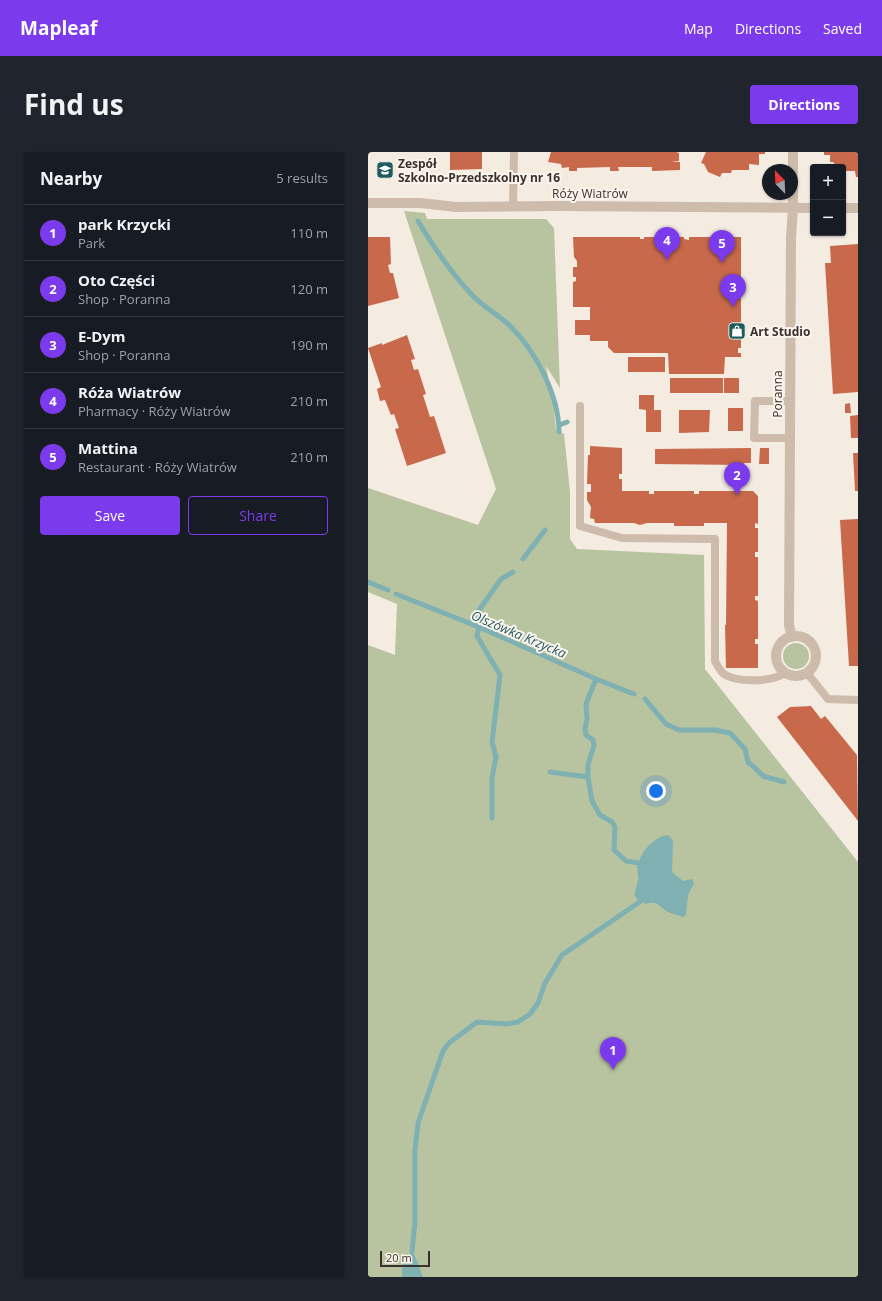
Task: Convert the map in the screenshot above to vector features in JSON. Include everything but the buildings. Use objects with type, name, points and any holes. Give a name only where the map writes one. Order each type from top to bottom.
[{"type":"street","name":"Poranna","points":[[792,637],[789,625],[791,240],[793,207],[793,152]]},
{"type":"street","name":"Róży Wiatrów","points":[[368,203],[420,203],[456,207],[810,208]]},
{"type":"street","points":[[846,208],[858,208]]},
{"type":"street","points":[[792,637],[801,637],[808,640],[815,648],[816,660],[813,668],[807,673],[794,676],[785,673],[779,666],[776,654],[782,643],[792,637]]},
{"type":"lane","points":[[513,206],[514,152]]},
{"type":"lane","points":[[790,401],[755,400],[754,438],[790,438]]},
{"type":"lane","points":[[580,406],[580,526],[622,538],[715,539],[715,661],[722,673],[732,679],[763,680],[776,678],[785,673]]},
{"type":"lane","points":[[807,673],[828,699],[858,700]]},
{"type":"green space","points":[[404,211],[425,213],[427,219],[546,219],[554,228],[560,388],[546,366],[553,401],[556,430],[564,434],[570,492],[570,539],[577,549],[704,555],[705,669],[858,862],[858,1277],[368,1277],[368,645],[395,655],[397,604],[368,592],[368,488],[478,525],[496,489]]},
{"type":"green space","points":[[796,643],[805,647],[809,656],[805,665],[796,669],[787,665],[783,656],[787,647]]},
{"type":"water","points":[[668,835],[673,840],[672,872],[683,881],[692,879],[694,883],[688,895],[686,915],[683,917],[668,912],[658,904],[645,904],[637,894],[639,885],[639,862],[643,853],[654,841]]},
{"type":"water","points":[[412,1252],[423,1277],[402,1277],[402,1265]]},
{"type":"waterway","points":[[418,221],[430,241],[458,279],[478,301],[510,326],[529,348],[550,389],[558,418],[559,432]]},
{"type":"waterway","points":[[559,425],[567,422]]},
{"type":"waterway","points":[[523,559],[545,530]]},
{"type":"waterway","points":[[470,623],[501,579],[513,572]]},
{"type":"waterway","name":"Olszówka Krzycka","points":[[368,582],[388,590]]},
{"type":"waterway","name":"Olszówka Krzycka","points":[[396,594],[479,627],[596,679],[634,694]]},
{"type":"waterway","points":[[479,627],[477,636],[500,675],[492,742],[496,757],[492,778],[492,818]]},
{"type":"waterway","points":[[412,1252],[415,1221],[415,1149],[418,1123],[443,1051],[449,1043],[477,1022],[507,1024],[518,1022],[530,1014],[538,1003],[545,983],[562,955],[641,901],[637,894],[641,879],[639,863],[626,861],[614,850],[615,827],[612,822],[600,815],[592,801],[588,777],[588,764],[594,746],[593,740],[586,735],[585,729],[587,719],[586,704],[596,679]]},
{"type":"waterway","name":"Olszówka Krzycka","points":[[645,699],[666,724],[679,730],[715,730],[730,733],[745,749],[748,762],[763,776],[784,782]]},
{"type":"waterway","points":[[550,772],[588,777]]},
{"type":"place","name":"Zespół Szkolno-Przedszkolny nr 16","points":[[385,170]]},
{"type":"place","name":"Róża Wiatrów","points":[[667,260]]},
{"type":"place","name":"Mattina","points":[[722,263]]},
{"type":"place","name":"E-Dym","points":[[733,307]]},
{"type":"place","name":"Art Studio","points":[[737,331]]},
{"type":"place","name":"Oto Części","points":[[737,495]]},
{"type":"place","name":"park Krzycki","points":[[613,1070]]}]
